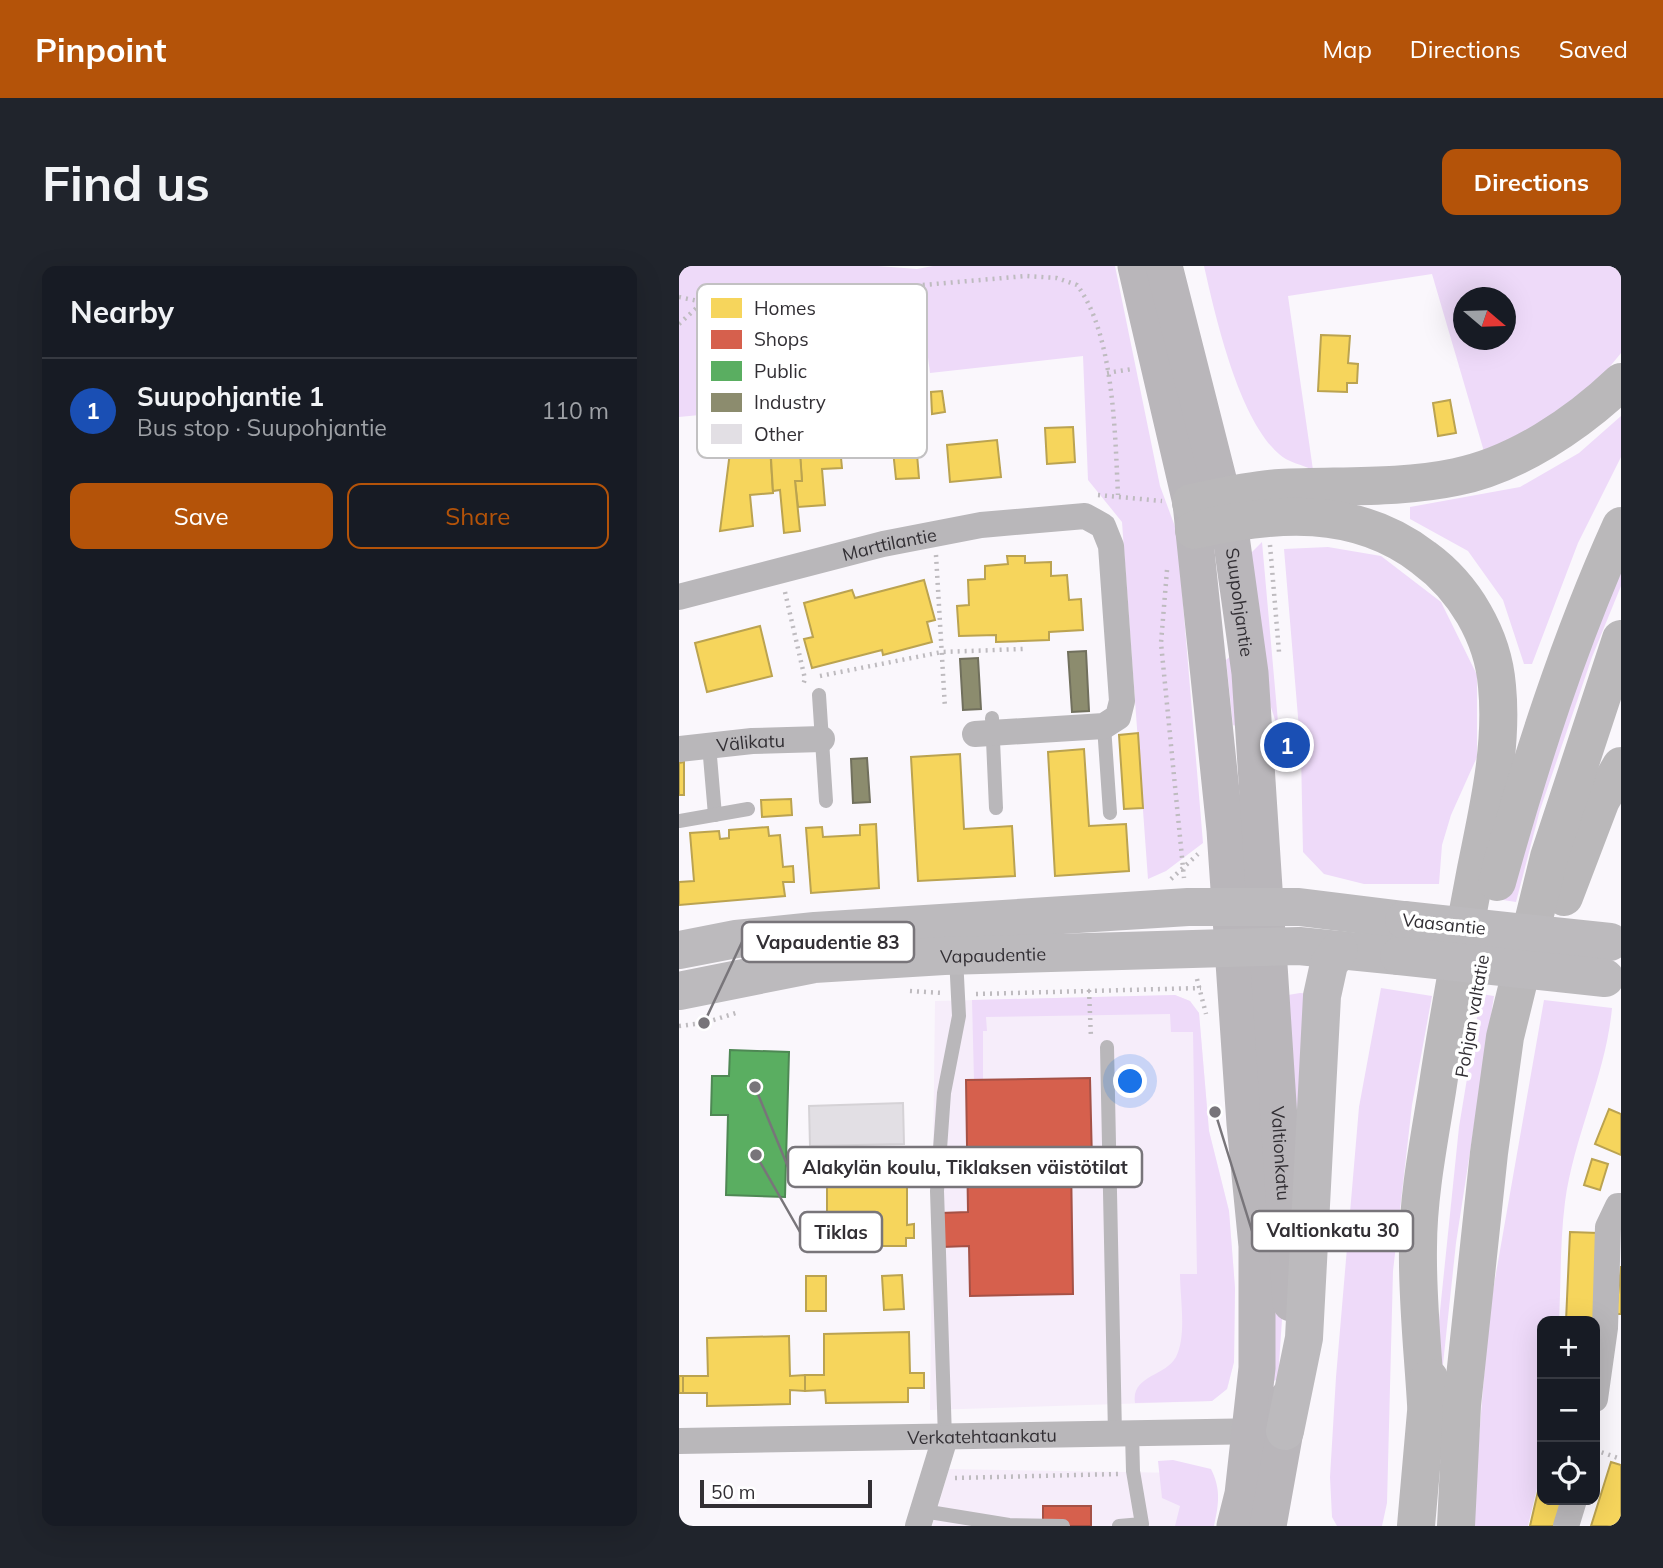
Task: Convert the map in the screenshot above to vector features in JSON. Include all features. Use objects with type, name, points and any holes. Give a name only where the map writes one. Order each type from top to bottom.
[{"type":"highway","points":[[1209,513],[1276,489],[1381,486],[1457,477],[1518,454],[1561,431],[1621,383]]},
{"type":"highway","points":[[1209,513],[1339,518],[1375,528],[1409,546],[1443,572],[1468,604],[1488,646],[1497,683],[1497,742],[1448,1014],[1418,1245],[1426,1404]]},
{"type":"highway","name":"Pohjan valtatie","points":[[1416,1526],[1450,1160],[1468,1028],[1496,886],[1530,763],[1567,657],[1621,526]]},
{"type":"highway","name":"Pohjan valtatie","points":[[1456,1526],[1462,1405],[1489,1153],[1505,1037],[1549,857],[1621,639]]},
{"type":"highway","points":[[1473,1310],[1535,1005],[1562,901],[1601,800],[1621,766]]},
{"type":"main road","points":[[1153,277],[1209,513],[1225,830],[1248,907],[1251,947]]},
{"type":"main road","name":"Vaasantie","points":[[1248,907],[1299,906],[1401,938],[1614,960]]},
{"type":"main road","name":"Vapaudentie","points":[[679,950],[736,939],[815,931],[1188,908],[1248,907]]},
{"type":"main road","name":"Vaasantie","points":[[1251,947],[1339,950],[1401,938]]},
{"type":"main road","name":"Vapaudentie","points":[[679,991],[814,964],[956,955],[1251,947]]},
{"type":"main road","name":"Valtionkatu","points":[[1235,1526],[1268,1431],[1292,1339],[1291,1276],[1251,947]]},
{"type":"main road","points":[[1268,1431],[1304,1338],[1322,996],[1329,964],[1339,950]]},
{"type":"main road","name":"Valtionkatu","points":[[1268,1431],[1268,1526]]},
{"type":"street","name":"Marttilantie","points":[[679,597],[935,533],[981,525],[1086,516],[1103,526],[1111,546],[1122,701],[1118,717],[1104,726]]},
{"type":"street","points":[[981,729],[1060,722],[1104,726]]},
{"type":"street","name":"Välikatu","points":[[679,749],[822,739]]},
{"type":"street","points":[[1598,1379],[1605,1328],[1608,1227],[1618,1206],[1621,1206]]},
{"type":"street","name":"Verkatehtaankatu","points":[[679,1441],[1268,1431]]},
{"type":"street","points":[[926,1517],[945,1438]]},
{"type":"street","points":[[1566,1526],[1572,1505]]},
{"type":"lane","points":[[819,695],[826,801]]},
{"type":"lane","points":[[1104,726],[1110,813]]},
{"type":"lane","points":[[981,729],[996,808]]},
{"type":"lane","points":[[709,745],[715,815]]},
{"type":"lane","points":[[679,821],[748,810]]},
{"type":"lane","points":[[945,1438],[937,1191],[944,1093],[959,1016],[956,955]]},
{"type":"lane","points":[[1107,1047],[1123,1434],[1143,1525],[1119,1526]]},
{"type":"lane","points":[[926,1517],[1009,1525],[1063,1526]]},
{"type":"path","points":[[927,285],[986,278],[1057,278],[1077,285],[1096,323],[1114,404],[1118,495]]},
{"type":"path","points":[[679,297],[697,301]]},
{"type":"path","points":[[679,324],[697,308]]},
{"type":"path","points":[[1107,373],[1143,367]]},
{"type":"path","points":[[935,533],[945,708]]},
{"type":"path","points":[[1168,560],[1161,643],[1181,868],[1187,885],[1188,908]]},
{"type":"path","points":[[780,570],[804,682],[942,652],[1023,649]]},
{"type":"path","points":[[1190,948],[1191,968],[1201,988],[1208,1026]]},
{"type":"path","points":[[1089,990],[1092,1048]]},
{"type":"path","points":[[1600,1452],[1621,1458]]},
{"type":"path","points":[[926,1517],[945,1487],[955,1478],[1109,1475],[1133,1471]]},
{"type":"shaded area","points":[[679,266],[878,266],[917,269],[933,266],[1115,266],[1160,486],[1177,532],[1203,843],[1166,871],[1148,879],[1122,522],[1088,480],[1083,356],[930,373],[927,350],[927,284],[697,284],[697,415],[679,417]]},
{"type":"shaded area","points":[[1204,266],[1621,266],[1621,353],[1603,375],[1543,425],[1485,455],[1454,350],[1516,350],[1516,287],[1453,287],[1453,346],[1432,274],[1288,296],[1313,470],[1282,457],[1265,438],[1241,393],[1222,340]]},
{"type":"shaded area","points":[[1621,416],[1621,457],[1578,543],[1532,664],[1524,664],[1503,600],[1468,551],[1410,519],[1410,507],[1520,487],[1579,453]]},
{"type":"shaded area","points":[[1262,542],[1276,723],[1263,682],[1251,553]]},
{"type":"shaded area","points":[[1328,547],[1381,556],[1441,602],[1477,675],[1477,757],[1451,815],[1442,845],[1439,884],[1364,884],[1324,874],[1303,852],[1301,753],[1284,549]]},
{"type":"shaded area","points":[[1621,554],[1621,586],[1592,657],[1540,810],[1516,902],[1503,900],[1541,765]]},
{"type":"shaded area","points":[[1232,655],[1236,726],[1233,725],[1226,660]]},
{"type":"shaded area","points":[[1381,988],[1432,996],[1412,1105],[1393,1271],[1387,1503],[1382,1526],[1337,1526],[1332,1517],[1330,1477],[1336,1377],[1359,1107]]},
{"type":"shaded area","points":[[1313,994],[1303,1198],[1288,995]]},
{"type":"shaded area","points":[[1481,994],[1494,996],[1456,1243],[1440,1392],[1434,1369],[1459,1127]]},
{"type":"shaded area","points":[[1175,995],[1190,1001],[1199,1013],[1209,1131],[1229,1211],[1235,1288],[1234,1362],[1227,1389],[1212,1401],[930,1410],[935,1001]]},
{"type":"shaded area","points":[[1175,995],[1190,1001],[1199,1013],[1209,1131],[1229,1211],[1235,1288],[1234,1362],[1227,1389],[1212,1401],[1135,1403],[1135,1394],[1143,1381],[1171,1364],[1176,1357],[1182,1327],[1180,1274],[1197,1274],[1193,1032],[1171,1032],[1170,1014],[986,1017],[987,1031],[983,1031],[983,1080],[974,1080],[972,1000]]},
{"type":"shaded area","points":[[1544,1000],[1612,1008],[1603,1057],[1569,1177],[1561,1247],[1559,1316],[1537,1316],[1537,1488],[1528,1526],[1472,1526],[1489,1313]]},
{"type":"shaded area","points":[[1279,1305],[1282,1319],[1278,1379],[1272,1382],[1269,1310]]},
{"type":"shaded area","points":[[1173,1460],[1211,1469],[1218,1497],[1214,1526],[1175,1526],[1180,1506],[1162,1498],[1158,1461]]},
{"type":"shaded area","points":[[949,1469],[1183,1473],[1182,1526],[932,1526]]},
{"type":"building: Homes","points":[[1321,335],[1350,336],[1348,363],[1358,364],[1357,383],[1347,383],[1347,392],[1318,391]]},
{"type":"building: Homes","points":[[942,391],[945,412],[932,414],[931,392]]},
{"type":"building: Homes","points":[[1450,400],[1456,433],[1438,436],[1433,403]]},
{"type":"building: Homes","points":[[1073,427],[1075,462],[1047,464],[1045,428]]},
{"type":"building: Homes","points":[[997,440],[1001,477],[950,482],[947,445]]},
{"type":"building: Homes","points":[[729,458],[771,458],[773,493],[750,495],[753,526],[720,531]]},
{"type":"building: Homes","points":[[771,458],[800,458],[802,481],[795,481],[800,531],[784,533],[780,490],[773,491]]},
{"type":"building: Homes","points":[[800,458],[841,458],[842,468],[822,469],[825,505],[798,507],[795,481],[802,481]]},
{"type":"building: Homes","points":[[894,458],[917,458],[919,478],[896,479]]},
{"type":"building: Homes","points":[[1007,556],[1025,556],[1025,563],[1051,562],[1051,576],[1067,575],[1069,600],[1081,599],[1083,630],[1049,632],[1049,640],[996,642],[996,635],[959,636],[957,606],[969,605],[968,580],[985,579],[985,566],[1008,564]]},
{"type":"building: Homes","points":[[924,580],[935,620],[927,622],[932,642],[883,655],[882,650],[812,668],[804,639],[813,637],[804,603],[852,590],[855,598]]},
{"type":"building: Homes","points":[[760,626],[772,676],[707,692],[695,643]]},
{"type":"building: Homes","points":[[1138,733],[1143,808],[1124,809],[1119,735]]},
{"type":"building: Homes","points":[[1084,749],[1089,826],[1126,824],[1129,871],[1055,876],[1048,752]]},
{"type":"building: Homes","points":[[960,754],[964,829],[1012,826],[1015,876],[918,881],[911,757]]},
{"type":"building: Homes","points":[[684,762],[684,795],[679,795],[679,763]]},
{"type":"building: Homes","points":[[791,799],[792,815],[762,817],[761,800]]},
{"type":"building: Homes","points":[[876,824],[879,888],[811,893],[806,828],[822,827],[823,837],[860,835],[860,825]]},
{"type":"building: Homes","points":[[768,827],[769,836],[780,835],[783,867],[793,866],[794,882],[783,882],[785,896],[679,905],[679,882],[694,881],[690,833],[719,831],[720,839],[729,838],[729,830]]},
{"type":"building: Homes","points":[[1609,1109],[1621,1114],[1621,1155],[1595,1144]]},
{"type":"building: Homes","points":[[1592,1159],[1608,1164],[1600,1190],[1584,1185]]},
{"type":"building: Homes","points":[[827,1175],[907,1175],[907,1225],[914,1224],[914,1238],[906,1238],[906,1246],[828,1246],[828,1237],[819,1237],[820,1222],[827,1222]]},
{"type":"building: Homes","points":[[1570,1232],[1598,1233],[1594,1316],[1566,1316]]},
{"type":"building: Homes","points":[[1621,1266],[1621,1314],[1616,1314]]},
{"type":"building: Homes","points":[[902,1275],[904,1309],[884,1310],[882,1276]]},
{"type":"building: Homes","points":[[806,1276],[826,1276],[826,1311],[806,1311]]},
{"type":"building: Homes","points":[[909,1332],[910,1373],[924,1373],[924,1388],[908,1388],[908,1402],[826,1403],[825,1390],[805,1391],[805,1375],[824,1375],[824,1334]]},
{"type":"building: Homes","points":[[789,1336],[790,1376],[805,1375],[805,1391],[790,1390],[790,1404],[707,1406],[707,1393],[683,1393],[683,1376],[708,1376],[707,1338]]},
{"type":"building: Homes","points":[[679,1376],[683,1376],[683,1393],[679,1393]]},
{"type":"building: Homes","points":[[1611,1462],[1621,1465],[1621,1526],[1591,1526],[1598,1505],[1600,1505]]},
{"type":"building: Homes","points":[[1537,1496],[1537,1505],[1562,1505],[1556,1526],[1530,1526]]},
{"type":"building: Shops","points":[[1090,1078],[1092,1161],[1071,1161],[1073,1294],[970,1296],[969,1246],[942,1247],[941,1213],[968,1212],[966,1080]]},
{"type":"building: Shops","points":[[1043,1506],[1091,1506],[1091,1526],[1043,1526]]},
{"type":"building: Public","points":[[730,1050],[789,1052],[785,1197],[726,1195],[728,1115],[711,1115],[712,1076],[729,1076]]},
{"type":"building: Industry","points":[[1086,651],[1089,711],[1072,712],[1068,652]]},
{"type":"building: Industry","points":[[978,658],[981,709],[963,710],[960,659]]},
{"type":"building: Industry","points":[[867,758],[870,802],[853,803],[851,759]]},
{"type":"building: Other","points":[[903,1103],[904,1144],[810,1146],[809,1106]]},
{"type":"place","name":"Suupohjantie 1","points":[[1287,745]]},
{"type":"place","name":"Vapaudentie 83","points":[[704,1023]]},
{"type":"place","name":"Alakylän koulu, Tiklaksen väistötilat","points":[[755,1087]]},
{"type":"place","name":"Valtionkatu 30","points":[[1215,1112]]},
{"type":"place","name":"Tiklas","points":[[756,1155]]}]
